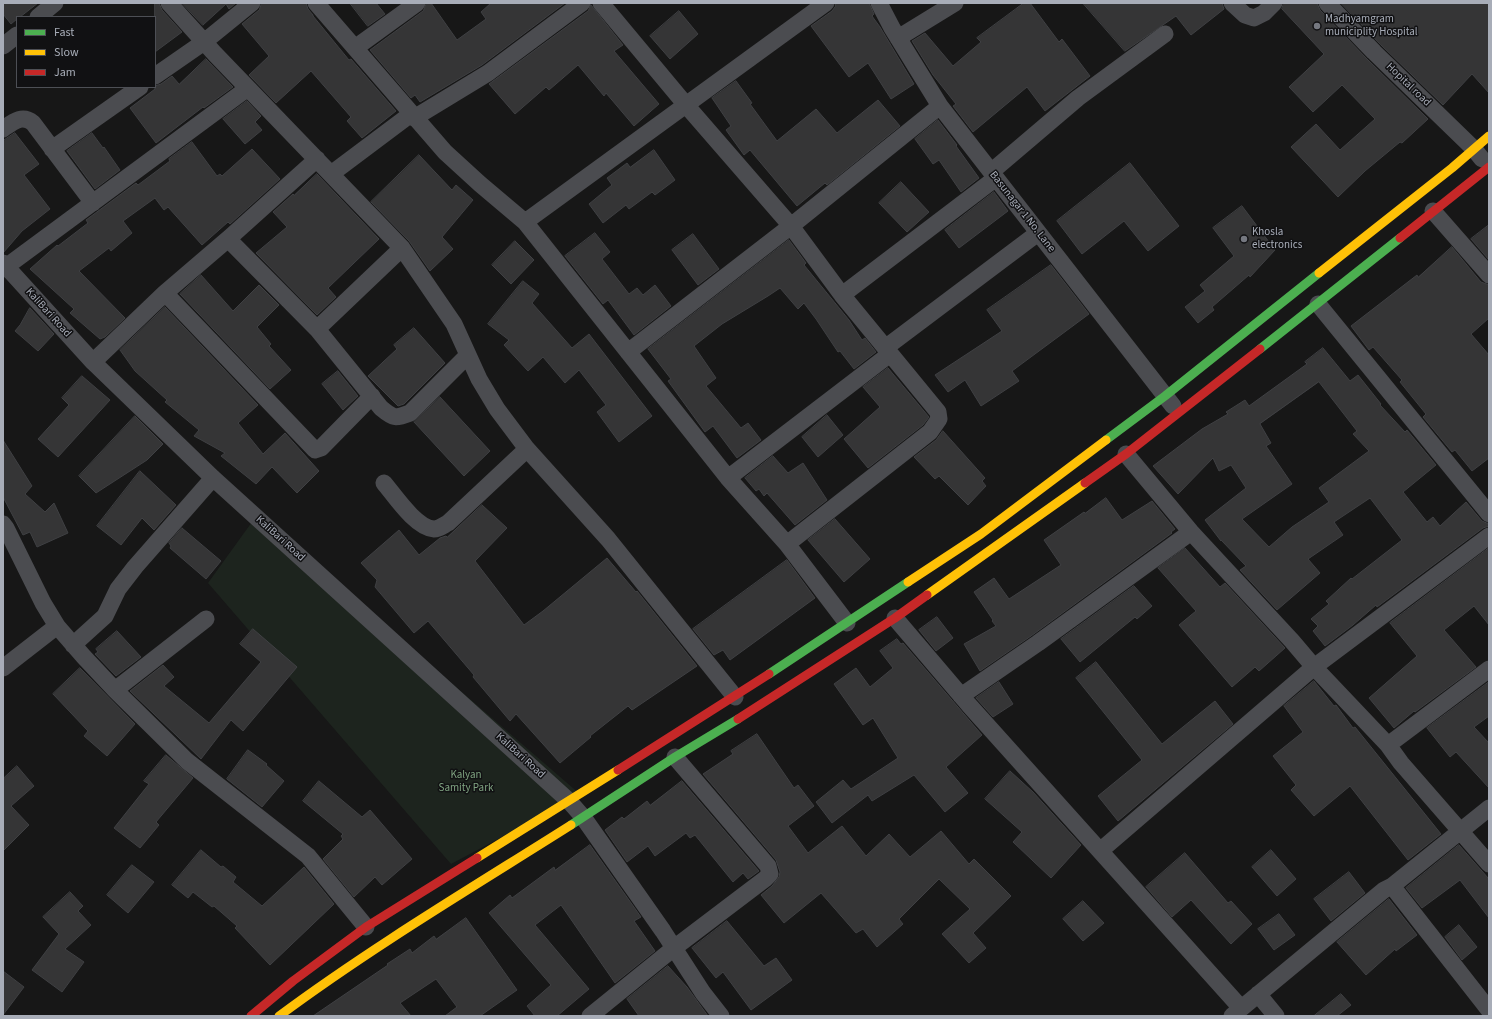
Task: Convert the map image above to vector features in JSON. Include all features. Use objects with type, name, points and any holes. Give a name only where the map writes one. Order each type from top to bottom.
[{"type":"main road","points":[[251,1016],[312,964],[366,927],[735,697],[981,534],[1165,396],[1452,168],[1489,136]]},
{"type":"main road","points":[[279,1016],[318,987],[362,958],[895,618],[1126,454],[1318,304],[1489,167]]},
{"type":"street","points":[[39,16],[55,3]]},
{"type":"street","points":[[168,3],[402,248],[454,324],[479,379],[497,409],[527,449],[608,539],[735,697]]},
{"type":"street","points":[[156,75],[204,42],[252,3]]},
{"type":"street","points":[[316,3],[444,152],[525,222],[728,478],[787,544],[847,623]]},
{"type":"street","points":[[355,48],[417,3]]},
{"type":"street","points":[[331,174],[412,116],[488,73],[582,3]]},
{"type":"street","points":[[601,3],[686,105],[791,226],[842,295],[938,412],[939,419],[930,432],[787,544]]},
{"type":"street","points":[[525,222],[826,3]]},
{"type":"street","name":"Basunagar 1 No. Lane","points":[[879,3],[898,38],[940,106],[1178,413]]},
{"type":"street","points":[[898,38],[955,3]]},
{"type":"street","points":[[1232,3],[1245,15],[1254,18],[1264,13],[1274,3]]},
{"type":"street","name":"Hopital road","points":[[1327,3],[1374,52],[1474,149],[1489,167]]},
{"type":"street","points":[[842,295],[993,175],[1078,98],[1165,34]]},
{"type":"street","points":[[3,46],[16,36]]},
{"type":"street","points":[[52,149],[139,88]]},
{"type":"street","points":[[4,266],[248,88]]},
{"type":"street","points":[[628,352],[791,226],[940,106]]},
{"type":"street","points":[[3,129],[14,121],[22,118],[33,123],[93,202]]},
{"type":"street","points":[[93,362],[165,293],[317,159]]},
{"type":"street","points":[[1433,211],[1489,275]]},
{"type":"street","points":[[728,478],[888,350],[1038,233]]},
{"type":"street","points":[[228,239],[317,329],[390,416],[398,418],[410,412],[468,355]]},
{"type":"street","points":[[317,329],[402,248]]},
{"type":"street","name":"KaliBari Road","points":[[4,266],[93,362],[213,478],[570,801],[583,817],[674,948],[703,993],[721,1016]]},
{"type":"street","points":[[165,293],[315,450],[321,448],[372,396]]},
{"type":"street","points":[[1318,304],[1489,514]]},
{"type":"street","points":[[384,483],[418,523],[427,528],[436,529],[448,523],[527,449]]},
{"type":"street","points":[[1126,454],[1192,532],[1388,745],[1489,864]]},
{"type":"street","points":[[73,645],[105,616],[118,589],[135,567],[213,478]]},
{"type":"street","points":[[3,524],[42,603],[57,626],[73,645],[115,690],[187,761],[308,856],[366,927]]},
{"type":"street","points":[[960,696],[1038,643],[1192,532]]},
{"type":"street","points":[[1100,851],[1314,666],[1489,536]]},
{"type":"street","points":[[895,618],[960,696],[1100,851],[1236,1012],[1384,890],[1392,886],[1489,808]]},
{"type":"street","points":[[115,690],[206,619]]},
{"type":"street","points":[[3,668],[57,626]]},
{"type":"street","points":[[1388,745],[1489,669]]},
{"type":"street","points":[[590,1016],[674,948],[770,874],[768,866],[675,757]]},
{"type":"street","points":[[1392,886],[1489,1010]]},
{"type":"street","points":[[1258,994],[1276,1016]]},
{"type":"green space","name":"Kalyan Samity Park","points":[[257,515],[581,795],[451,864],[208,583]]},
{"type":"building","points":[[3,3],[38,3],[21,16],[16,16],[16,20],[11,24],[3,14]]},
{"type":"building","points":[[155,3],[159,3],[162,10],[182,32],[156,51],[156,16]]},
{"type":"building","points":[[182,3],[236,3],[229,9],[226,4],[203,25]]},
{"type":"building","points":[[262,3],[306,3],[313,16],[349,60],[351,59],[396,111],[362,138],[347,121],[351,117],[311,71],[276,103],[249,75],[269,56],[242,24],[259,10]]},
{"type":"building","points":[[350,3],[376,3],[385,14],[368,26]]},
{"type":"building","points":[[427,3],[431,3],[457,40],[486,19],[481,12],[491,3],[565,3],[482,65],[420,102],[415,95],[411,98],[370,50],[423,11]]},
{"type":"building","points":[[836,3],[869,3],[874,14],[872,16],[914,84],[891,99],[868,63],[849,77],[811,26],[832,11]]},
{"type":"building","points":[[1024,3],[1030,3],[1059,42],[1062,39],[1090,76],[1045,111],[1027,87],[973,132],[953,106],[956,104],[933,75],[912,41],[925,33],[953,66],[981,42],[977,38]]},
{"type":"building","points":[[1083,3],[1222,3],[1224,9],[1191,35],[1176,16],[1125,51]]},
{"type":"building","points":[[1284,3],[1317,3],[1320,10],[1428,119],[1402,143],[1400,142],[1365,171],[1338,197],[1291,147],[1316,124],[1340,150],[1375,119],[1342,85],[1313,112],[1289,87],[1324,54],[1282,9]]},
{"type":"building","points":[[1341,3],[1489,3],[1489,93],[1472,74],[1443,105],[1381,45]]},
{"type":"building","points":[[591,5],[623,45],[614,51],[659,104],[634,126],[606,93],[604,96],[578,65],[549,90],[546,87],[515,114],[489,84],[588,11]]},
{"type":"building","points":[[679,11],[698,34],[670,59],[650,36]]},
{"type":"building","points":[[206,59],[233,87],[204,108],[203,107],[156,143],[130,108],[155,89],[156,86],[172,76],[179,84]]},
{"type":"building","points":[[736,81],[752,103],[750,104],[777,141],[816,109],[837,133],[878,100],[900,126],[827,185],[825,183],[797,206],[750,150],[744,155],[726,130],[731,126],[712,98]]},
{"type":"building","points":[[247,101],[261,116],[255,122],[262,130],[245,144],[223,119]]},
{"type":"building","points":[[938,120],[979,178],[961,192],[939,160],[933,164],[915,139]]},
{"type":"building","points":[[15,133],[39,164],[24,175],[50,209],[22,231],[3,253],[3,141]]},
{"type":"building","points":[[92,133],[120,170],[95,189],[67,151]]},
{"type":"building","points":[[192,142],[217,176],[220,174],[222,176],[252,149],[280,179],[230,224],[228,222],[202,245],[168,207],[164,210],[155,198],[123,221],[132,233],[111,251],[109,248],[79,271],[125,318],[105,337],[100,339],[70,313],[74,309],[30,269],[57,245],[58,246],[88,223],[86,220],[136,183],[138,185]]},
{"type":"building","points":[[654,150],[675,180],[655,195],[652,192],[629,209],[626,205],[603,223],[589,204],[612,185],[607,178],[627,163],[630,167]]},
{"type":"building","points":[[419,155],[452,190],[456,185],[473,200],[442,237],[453,249],[430,271],[409,241],[371,202]]},
{"type":"building","points":[[1130,163],[1179,226],[1148,251],[1124,221],[1082,254],[1057,221]]},
{"type":"building","points":[[317,174],[379,239],[328,288],[336,297],[317,315],[256,253],[287,227],[273,212]]},
{"type":"building","points":[[901,182],[929,212],[907,232],[879,203]]},
{"type":"building","points":[[994,192],[1008,211],[959,248],[945,230]]},
{"type":"building","points":[[1242,206],[1275,250],[1250,277],[1249,275],[1212,307],[1214,310],[1198,323],[1185,307],[1205,291],[1200,285],[1234,256],[1213,228]]},
{"type":"building","points":[[1489,225],[1489,260],[1471,239]]},
{"type":"building","points":[[595,233],[610,252],[602,259],[629,294],[637,288],[643,295],[655,285],[671,306],[634,335],[608,300],[603,304],[565,256]]},
{"type":"building","points":[[693,234],[719,269],[698,285],[672,250]]},
{"type":"building","points":[[789,240],[806,263],[804,265],[849,320],[862,340],[865,338],[876,352],[854,369],[840,351],[838,352],[804,303],[798,309],[780,288],[722,324],[694,346],[716,378],[706,386],[741,428],[748,423],[761,440],[737,458],[713,426],[705,432],[668,381],[671,379],[648,349]]},
{"type":"building","points":[[515,241],[534,260],[511,284],[492,265]]},
{"type":"building","points":[[1452,247],[1481,282],[1489,285],[1489,318],[1471,334],[1489,355],[1489,458],[1472,471],[1455,450],[1452,452],[1423,417],[1426,414],[1400,382],[1402,380],[1373,347],[1369,350],[1351,326],[1417,275],[1418,277]]},
{"type":"building","points":[[1051,265],[1089,314],[1012,371],[1019,381],[981,406],[965,380],[948,392],[935,375],[1002,331],[987,310]]},
{"type":"building","points":[[201,275],[233,311],[259,285],[279,305],[257,327],[271,344],[269,346],[291,370],[270,389],[180,294]]},
{"type":"building","points":[[523,281],[539,294],[532,303],[572,348],[589,334],[652,416],[619,442],[597,412],[606,405],[579,370],[565,383],[543,357],[528,371],[504,345],[509,340],[488,324]]},
{"type":"building","points":[[165,307],[258,405],[238,423],[263,454],[285,433],[319,471],[297,493],[272,467],[256,484],[221,456],[225,453],[194,436],[199,430],[165,402],[167,400],[135,371],[120,350]]},
{"type":"building","points":[[30,308],[54,334],[38,351],[15,331]]},
{"type":"building","points":[[414,328],[445,363],[404,404],[398,406],[368,376],[397,349],[394,345]]},
{"type":"building","points":[[1323,348],[1350,381],[1358,375],[1381,404],[1380,405],[1405,432],[1407,430],[1436,465],[1403,492],[1427,522],[1433,517],[1440,526],[1466,502],[1482,521],[1489,524],[1489,526],[1483,528],[1377,607],[1376,605],[1325,646],[1313,631],[1318,626],[1311,619],[1329,604],[1326,601],[1351,578],[1352,579],[1402,540],[1370,498],[1334,522],[1343,535],[1308,559],[1320,573],[1277,610],[1240,570],[1246,566],[1221,541],[1205,520],[1246,488],[1231,465],[1219,471],[1213,458],[1178,494],[1153,466],[1202,429],[1228,414],[1226,412],[1245,400],[1249,406],[1307,364],[1305,362]],"holes":[[[1319,382],[1357,431],[1353,434],[1369,451],[1319,488],[1329,502],[1292,527],[1269,547],[1242,519],[1292,484],[1266,446],[1271,443],[1260,424]]]},
{"type":"building","points":[[888,368],[929,417],[923,425],[868,468],[844,439],[880,407],[863,387]]},
{"type":"building","points":[[338,371],[358,396],[343,410],[322,384]]},
{"type":"building","points":[[82,376],[110,400],[58,457],[38,439],[69,405],[62,398]]},
{"type":"building","points":[[440,397],[490,451],[464,476],[414,422]]},
{"type":"building","points":[[827,415],[843,435],[818,457],[802,437]]},
{"type":"building","points":[[135,416],[163,444],[147,460],[96,493],[79,476]]},
{"type":"building","points":[[943,431],[985,478],[982,481],[986,486],[968,505],[939,476],[935,479],[914,457],[936,440]]},
{"type":"building","points":[[3,440],[32,486],[25,494],[45,512],[54,503],[68,533],[37,547],[30,532],[23,535],[3,497]]},
{"type":"building","points":[[773,456],[788,473],[803,463],[827,500],[795,525],[767,493],[764,496],[759,489],[756,491],[745,478]]},
{"type":"building","points":[[140,471],[176,505],[154,530],[142,518],[121,545],[97,526]]},
{"type":"building","points":[[1106,498],[1122,520],[1152,501],[1175,529],[1171,532],[1172,533],[1031,636],[980,671],[964,644],[996,626],[974,592],[994,578],[1009,599],[1061,565],[1044,540]]},
{"type":"building","points":[[482,505],[507,528],[475,561],[524,625],[607,558],[636,592],[637,591],[697,666],[632,710],[628,706],[590,736],[591,737],[560,763],[516,714],[510,721],[473,677],[474,675],[428,621],[414,633],[375,587],[377,580],[361,563],[399,530],[419,555],[440,538],[447,537]]},
{"type":"building","points":[[835,519],[870,559],[844,582],[808,540]]},
{"type":"building","points":[[182,528],[221,561],[206,579],[170,548],[171,546],[169,543]]},
{"type":"building","points":[[1185,548],[1220,587],[1225,583],[1285,648],[1259,671],[1255,667],[1232,687],[1179,625],[1196,611],[1158,568]]},
{"type":"building","points":[[1489,548],[1489,625],[1474,606],[1444,630],[1476,667],[1415,712],[1414,711],[1394,728],[1369,698],[1417,656],[1390,623]]},
{"type":"building","points":[[787,560],[815,598],[730,660],[723,650],[714,655],[693,629]]},
{"type":"building","points":[[1134,586],[1152,606],[1137,619],[1135,617],[1080,662],[1061,639]]},
{"type":"building","points":[[937,617],[953,638],[936,651],[919,630]]},
{"type":"building","points":[[253,629],[297,667],[243,731],[231,720],[201,759],[130,691],[163,665],[174,677],[164,686],[209,723],[261,662],[240,644]]},
{"type":"building","points":[[117,631],[141,657],[116,676],[95,654],[98,652],[96,649]]},
{"type":"building","points":[[897,639],[901,644],[903,643],[982,735],[946,767],[968,793],[945,812],[914,775],[872,801],[868,795],[832,823],[816,802],[843,780],[851,789],[898,758],[873,718],[863,725],[834,684],[856,668],[870,687],[893,668],[880,651]]},
{"type":"building","points":[[1096,662],[1162,744],[1215,701],[1233,724],[1118,821],[1098,796],[1142,760],[1076,678]]},
{"type":"building","points":[[80,668],[135,724],[107,756],[84,736],[88,731],[53,694]]},
{"type":"building","points":[[1314,681],[1334,706],[1336,705],[1353,728],[1355,727],[1441,834],[1408,860],[1350,786],[1314,816],[1291,790],[1296,785],[1273,756],[1303,732],[1284,706]]},
{"type":"building","points":[[999,682],[1013,704],[993,717],[976,698]]},
{"type":"building","points":[[1489,682],[1489,716],[1474,727],[1489,743],[1489,788],[1456,752],[1450,757],[1427,728]]},
{"type":"building","points":[[757,734],[794,788],[798,785],[814,806],[788,826],[808,853],[842,826],[866,856],[889,834],[910,857],[941,831],[969,864],[974,859],[1011,896],[973,933],[986,948],[969,963],[942,934],[970,909],[939,879],[899,919],[903,924],[877,947],[863,929],[856,933],[821,893],[784,923],[761,895],[772,886],[779,877],[780,872],[776,860],[703,774],[733,754],[731,751]]},
{"type":"building","points":[[248,750],[267,764],[266,765],[284,781],[262,807],[227,779]]},
{"type":"building","points":[[166,755],[193,778],[156,822],[159,825],[140,848],[114,828],[149,784],[144,781]]},
{"type":"building","points":[[17,766],[34,786],[11,806],[29,825],[3,851],[3,779]]},
{"type":"building","points":[[1010,771],[1033,792],[1081,845],[1051,878],[1013,842],[1022,832],[985,799]]},
{"type":"building","points":[[319,781],[362,817],[370,810],[412,859],[382,885],[375,877],[354,897],[323,859],[343,839],[341,836],[343,834],[303,801]]},
{"type":"building","points":[[682,781],[759,871],[748,879],[743,873],[733,882],[695,835],[690,838],[686,833],[655,856],[648,846],[627,862],[605,830],[622,817],[624,819],[647,801],[650,805]]},
{"type":"building","points":[[590,845],[641,917],[634,921],[655,951],[615,983],[561,905],[535,925],[589,989],[557,1016],[535,1016],[527,1006],[551,985],[489,913],[510,895],[512,898],[554,867],[555,870]]},
{"type":"building","points":[[1459,845],[1489,879],[1489,918],[1460,880],[1422,908],[1406,888]]},
{"type":"building","points":[[201,850],[221,867],[223,866],[236,877],[233,882],[262,906],[304,867],[334,904],[270,965],[235,928],[237,926],[214,906],[212,907],[193,892],[188,898],[172,885]]},
{"type":"building","points":[[1271,850],[1296,879],[1277,896],[1252,867]]},
{"type":"building","points":[[1185,853],[1228,903],[1231,901],[1252,924],[1231,944],[1191,900],[1172,917],[1146,887]]},
{"type":"building","points":[[132,865],[154,882],[128,913],[107,895]]},
{"type":"building","points":[[1349,872],[1365,893],[1331,921],[1314,899]]},
{"type":"building","points":[[70,892],[83,906],[78,911],[91,925],[65,949],[84,962],[62,992],[32,970],[59,934],[43,917]]},
{"type":"building","points":[[1389,899],[1417,935],[1396,951],[1395,949],[1366,975],[1337,942]]},
{"type":"building","points":[[1083,901],[1104,923],[1083,941],[1063,919]]},
{"type":"building","points":[[1279,914],[1295,935],[1274,950],[1258,929]]},
{"type":"building","points":[[466,918],[517,990],[480,1016],[445,1016],[457,1007],[436,979],[400,1003],[411,1016],[313,1016],[410,949],[412,953],[434,936],[436,939]]},
{"type":"building","points":[[727,921],[764,966],[776,958],[792,980],[751,1010],[723,972],[716,978],[692,948]]},
{"type":"building","points":[[1459,925],[1477,947],[1462,960],[1445,937]]},
{"type":"building","points":[[668,966],[687,987],[708,1016],[639,1016],[627,999]]},
{"type":"building","points":[[3,971],[24,987],[3,1015]]},
{"type":"building","points":[[1341,994],[1351,1005],[1337,1016],[1314,1016]]},
{"type":"traffic: fast","points":[[1260,349],[1400,238]]},
{"type":"traffic: fast","points":[[1106,440],[1165,396],[1319,273]]},
{"type":"traffic: fast","points":[[769,674],[908,582]]},
{"type":"traffic: fast","points":[[571,825],[675,757],[738,719]]},
{"type":"traffic: slow","points":[[1319,273],[1452,168],[1489,136]]},
{"type":"traffic: slow","points":[[908,582],[981,534],[1106,440]]},
{"type":"traffic: slow","points":[[927,595],[1085,483]]},
{"type":"traffic: slow","points":[[477,858],[618,770]]},
{"type":"traffic: slow","points":[[279,1016],[386,942],[571,825]]},
{"type":"traffic: jam","points":[[1400,238],[1489,167]]},
{"type":"traffic: jam","points":[[1085,483],[1126,454],[1260,349]]},
{"type":"traffic: jam","points":[[738,719],[895,618],[927,595]]},
{"type":"traffic: jam","points":[[618,770],[769,674]]},
{"type":"traffic: jam","points":[[251,1016],[293,981],[366,927],[477,858]]},
{"type":"place","name":"Madhyamgram municiplity Hospital","points":[[1317,26]]},
{"type":"place","name":"Khosla electronics","points":[[1244,239]]}]
